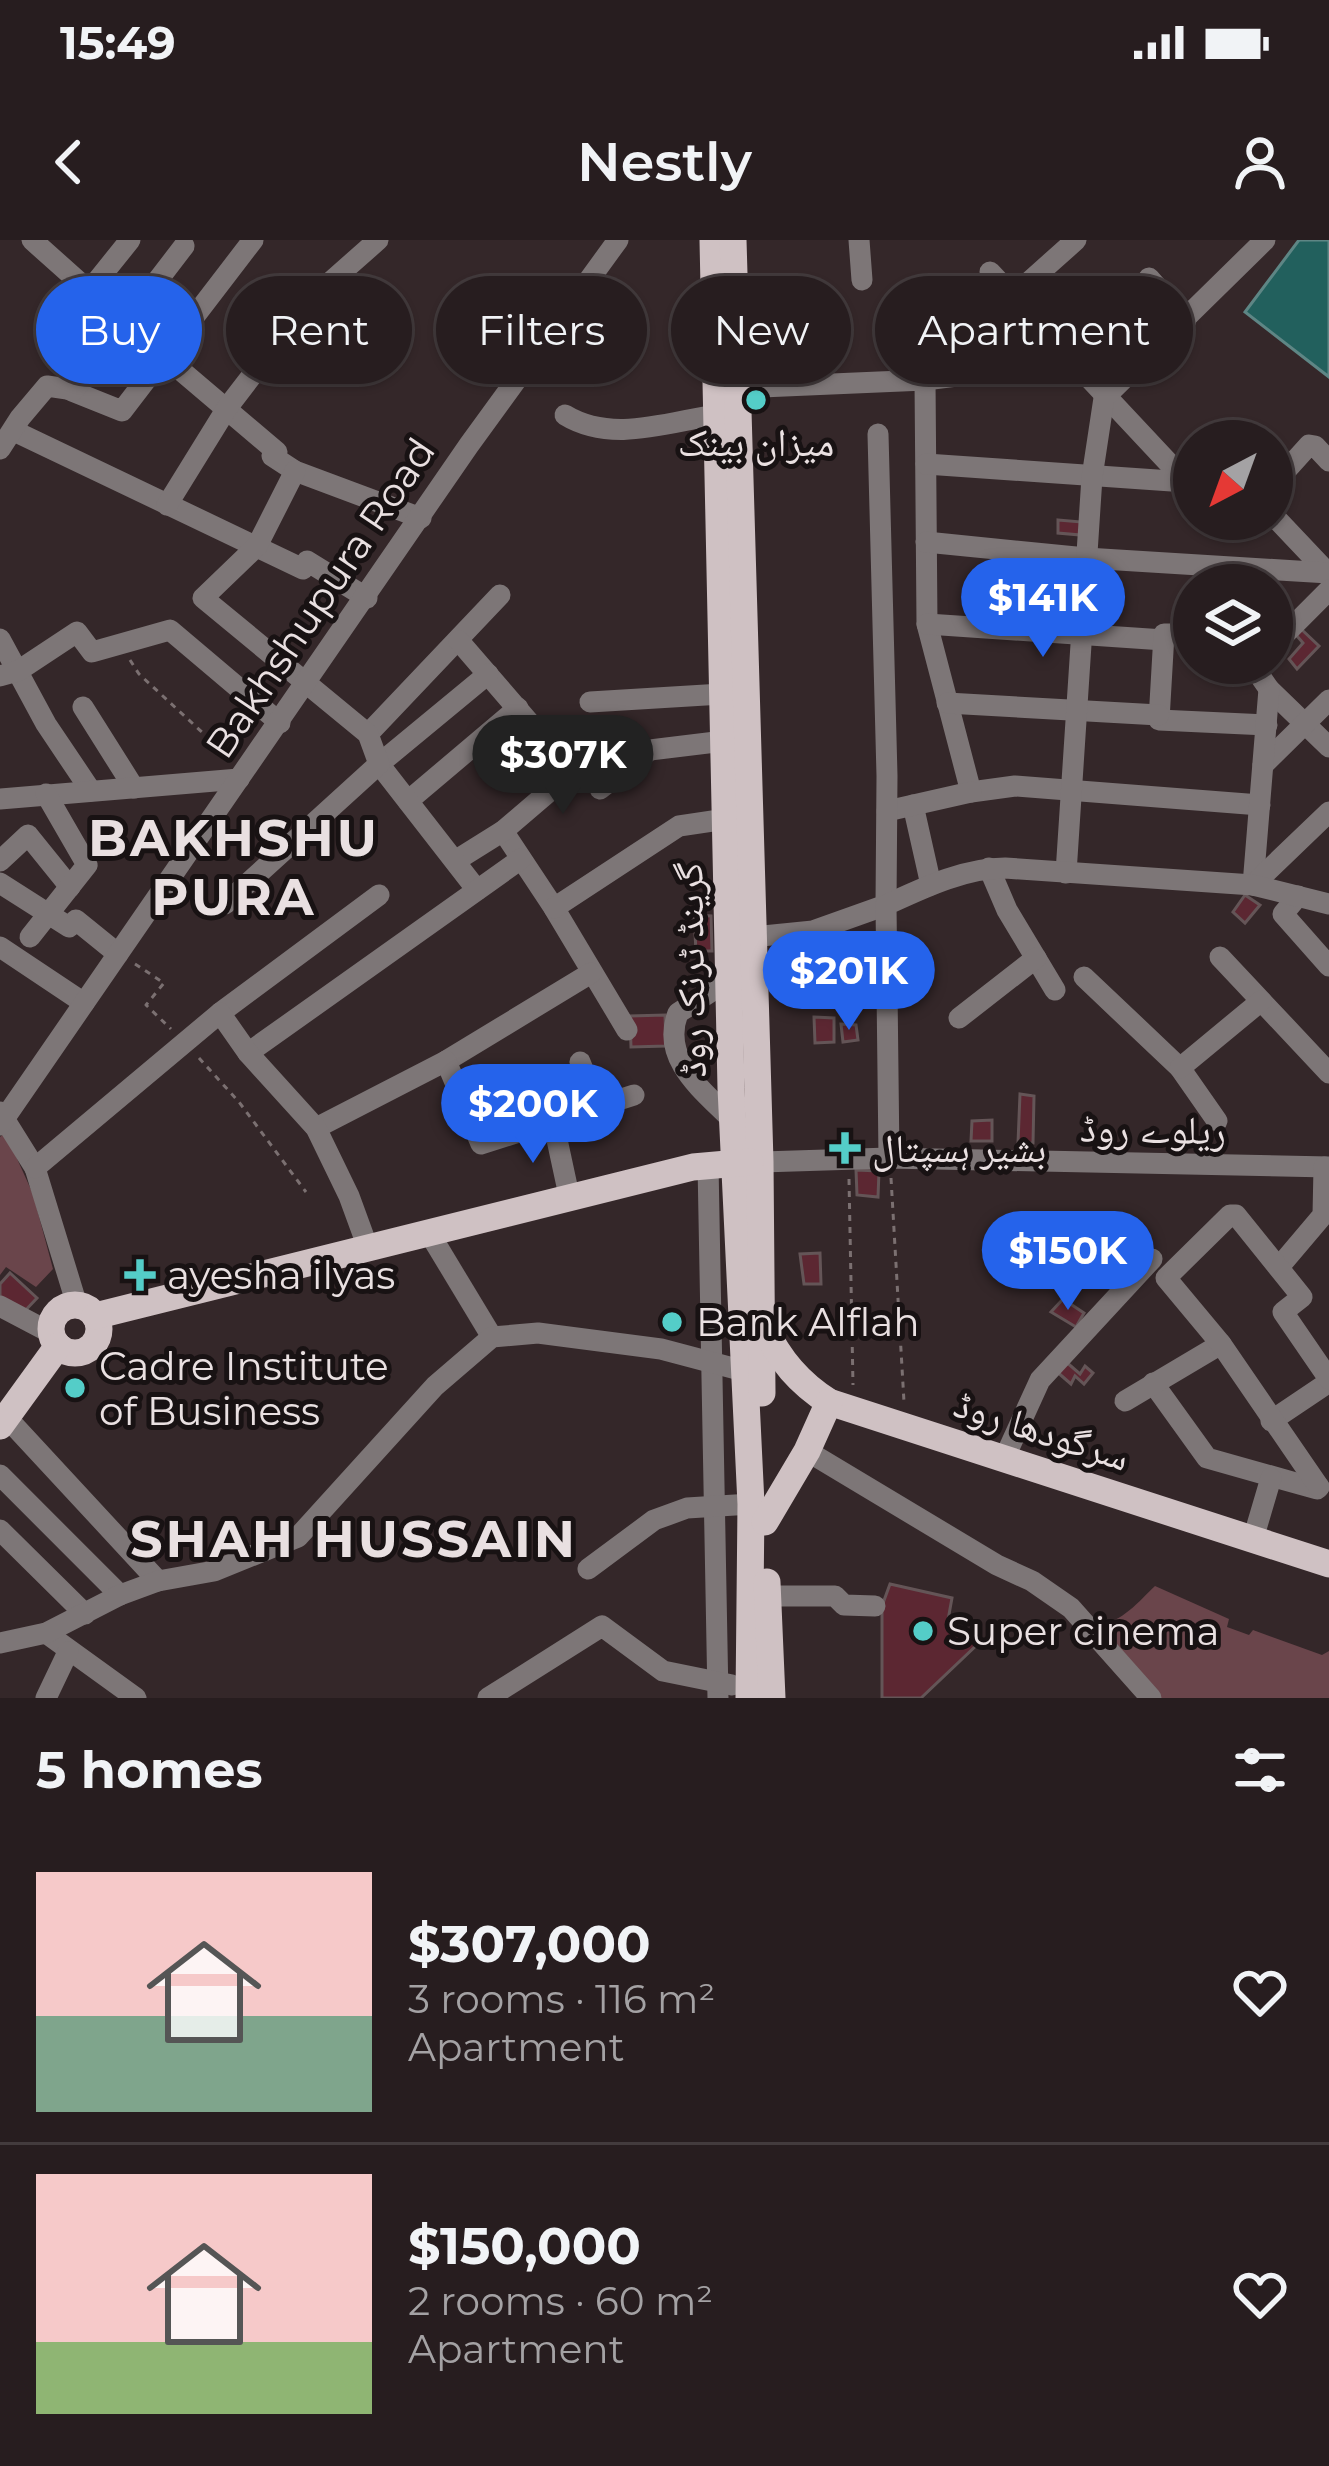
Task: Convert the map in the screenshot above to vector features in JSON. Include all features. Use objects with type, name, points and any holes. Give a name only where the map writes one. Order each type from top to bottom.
[{"type":"main road","name":"گرینڈ ٹرنک روڈ","points":[[713,240],[716,415],[752,937],[734,1163],[763,1327],[756,1695]]},
{"type":"main road","name":"گرینڈ ٹرنک روڈ","points":[[734,240],[734,276]]},
{"type":"main road","name":"گرینڈ ٹرنک روڈ","points":[[736,384],[722,694],[744,1371],[767,1595],[756,1695]]},
{"type":"main road","points":[[3,1422],[55,1340],[57,1313],[86,1311],[431,1236],[734,1163]]},
{"type":"main road","points":[[55,1340],[72,1353],[87,1350],[97,1339],[86,1311]]},
{"type":"main road","name":"سرگودھا روڈ","points":[[763,1327],[800,1382],[841,1407],[1329,1564]]},
{"type":"main road","points":[[758,1513],[841,1407]]},
{"type":"street","points":[[101,276],[130,240]]},
{"type":"street","points":[[202,306],[251,240]]},
{"type":"street","points":[[167,505],[227,408],[310,300],[378,240]]},
{"type":"street","name":"Bakhshupura Road","points":[[2,1118],[617,240]]},
{"type":"street","points":[[859,240],[862,280]]},
{"type":"street","points":[[1036,276],[1076,240]]},
{"type":"street","points":[[1193,313],[1265,240]]},
{"type":"street","points":[[48,245],[76,276]]},
{"type":"street","points":[[161,276],[184,246]]},
{"type":"street","points":[[990,272],[994,276]]},
{"type":"street","points":[[736,388],[875,382]]},
{"type":"street","points":[[72,391],[77,384]]},
{"type":"street","points":[[143,384],[122,411],[47,386],[7,440],[167,505],[303,569],[307,561],[367,598]]},
{"type":"street","points":[[196,384],[277,452],[272,456],[295,471],[421,518]]},
{"type":"street","points":[[925,384],[927,624],[971,791]]},
{"type":"street","points":[[1091,384],[1173,469]]},
{"type":"street","points":[[1066,873],[1092,477],[1104,398],[1119,384]]},
{"type":"street","points":[[565,415],[609,432],[716,415]]},
{"type":"street","points":[[878,434],[890,1158]]},
{"type":"street","points":[[1293,463],[1309,445],[1329,461]]},
{"type":"street","points":[[926,464],[1173,484]]},
{"type":"street","points":[[295,471],[257,545],[203,598],[368,734],[379,764],[477,890]]},
{"type":"street","points":[[1293,538],[1328,578]]},
{"type":"street","points":[[926,542],[1328,578]]},
{"type":"street","points":[[1293,620],[1328,578]]},
{"type":"street","points":[[368,734],[500,595]]},
{"type":"street","points":[[927,624],[1164,640]]},
{"type":"street","points":[[9,673],[76,632],[92,652],[170,630],[280,723]]},
{"type":"street","points":[[1173,633],[1165,633],[1160,721],[1267,725]]},
{"type":"street","points":[[0,639],[9,673],[91,791]]},
{"type":"street","points":[[454,861],[503,831],[572,772],[459,640]]},
{"type":"street","points":[[225,904],[379,764],[488,674]]},
{"type":"street","points":[[1266,684],[1329,747]]},
{"type":"street","points":[[1253,885],[1269,689]]},
{"type":"street","points":[[590,702],[722,694]]},
{"type":"street","points":[[1263,765],[1329,700]]},
{"type":"street","points":[[947,703],[1159,715]]},
{"type":"street","points":[[83,707],[134,788]]},
{"type":"street","points":[[408,801],[518,708]]},
{"type":"street","points":[[601,789],[650,750],[724,741]]},
{"type":"street","points":[[70,887],[2,799],[242,776]]},
{"type":"street","points":[[887,811],[1015,786],[1260,805]]},
{"type":"street","points":[[30,937],[87,865],[46,794]]},
{"type":"street","points":[[913,805],[931,885]]},
{"type":"street","points":[[1253,885],[1329,812]]},
{"type":"street","points":[[554,908],[679,826],[726,819]]},
{"type":"street","points":[[503,831],[627,1030]]},
{"type":"street","points":[[0,861],[28,836]]},
{"type":"street","points":[[248,1053],[521,859]]},
{"type":"street","points":[[752,937],[813,931],[988,868],[1253,885],[1329,904]]},
{"type":"street","points":[[988,868],[1055,990]]},
{"type":"street","points":[[0,883],[69,927],[76,920],[118,954]]},
{"type":"street","points":[[35,1168],[220,1013],[379,895]]},
{"type":"street","points":[[1298,896],[1283,914],[1329,966]]},
{"type":"street","points":[[0,947],[84,1003]]},
{"type":"street","points":[[1220,957],[1329,1073]]},
{"type":"street","points":[[959,1018],[1036,958]]},
{"type":"street","points":[[316,1128],[446,1061],[591,973]]},
{"type":"street","points":[[1084,977],[1180,1068],[1217,1121]]},
{"type":"street","points":[[729,980],[678,1013],[675,1048],[683,1070],[733,1121]]},
{"type":"street","points":[[1180,1068],[1261,1001]]},
{"type":"street","points":[[220,1013],[248,1053],[316,1128],[368,1248]]},
{"type":"street","points":[[446,1061],[471,1146],[634,1095]]},
{"type":"street","points":[[580,1062],[598,1107]]},
{"type":"street","points":[[2,1118],[35,1168],[86,1311]]},
{"type":"street","points":[[553,1121],[570,1200]]},
{"type":"street","name":"ریلوے روڈ","points":[[734,1163],[890,1158],[1326,1167]]},
{"type":"street","points":[[718,1690],[714,1363],[734,1163]]},
{"type":"street","points":[[1279,1267],[1324,1215],[1326,1167]]},
{"type":"street","points":[[1153,1383],[1203,1455],[1271,1478],[1316,1490],[1319,1486],[1271,1420],[1221,1344],[1166,1278],[1230,1214],[1237,1216],[1302,1300],[1282,1312],[1329,1381],[1271,1420]]},
{"type":"street","points":[[431,1236],[492,1337]]},
{"type":"street","points":[[1004,1459],[1040,1380],[1152,1259]]},
{"type":"street","points":[[0,1306],[55,1340]]},
{"type":"street","points":[[0,1643],[46,1633],[120,1594],[214,1571],[298,1537],[435,1386],[492,1337],[538,1333],[661,1348],[744,1371]]},
{"type":"street","points":[[1125,1401],[1221,1344]]},
{"type":"street","points":[[3,1422],[158,1581]]},
{"type":"street","points":[[807,1451],[1071,1608],[1151,1698]]},
{"type":"street","points":[[0,1475],[120,1594]]},
{"type":"street","points":[[1253,1539],[1271,1478]]},
{"type":"street","points":[[588,1569],[654,1520],[687,1508],[717,1506],[758,1513]]},
{"type":"street","points":[[0,1530],[86,1614]]},
{"type":"street","points":[[767,1595],[835,1596],[844,1605],[875,1606]]},
{"type":"street","points":[[488,1698],[602,1626],[663,1671],[718,1690],[756,1695]]},
{"type":"street","points":[[46,1633],[136,1698]]},
{"type":"street","points":[[46,1698],[68,1652]]},
{"type":"path","points":[[120,644],[140,674],[242,776]]},
{"type":"path","points":[[118,954],[164,983],[146,1005],[239,1102],[305,1192]]},
{"type":"path","points":[[890,1158],[905,1428]]},
{"type":"path","points":[[841,1407],[848,1162]]},
{"type":"shaded area","points":[[5,1132],[33,1194],[53,1269],[36,1287],[6,1267],[0,1275],[0,1137]]},
{"type":"shaded area","points":[[1155,1586],[1229,1619],[1227,1627],[1249,1635],[1253,1630],[1322,1655],[1329,1651],[1329,1698],[1159,1698],[1091,1623],[1118,1618]]},
{"type":"water","points":[[1299,240],[1329,240],[1329,377],[1245,312]]},
{"type":"building","points":[[1058,520],[1082,522],[1081,535],[1058,533]]},
{"type":"building","points":[[1300,628],[1319,646],[1297,669],[1293,654],[1303,643],[1297,636]]},
{"type":"building","points":[[1245,895],[1260,905],[1245,923],[1233,912]]},
{"type":"building","points":[[694,915],[711,916],[712,951],[696,951]]},
{"type":"building","points":[[665,1015],[666,1046],[631,1047],[630,1016]]},
{"type":"building","points":[[814,1017],[834,1018],[834,1042],[815,1043]]},
{"type":"building","points":[[841,1024],[856,1025],[858,1040],[843,1042]]},
{"type":"building","points":[[1020,1094],[1034,1096],[1033,1143],[1018,1143]]},
{"type":"building","points":[[992,1120],[992,1141],[971,1141],[972,1121]]},
{"type":"building","points":[[856,1170],[879,1171],[878,1197],[857,1195]]},
{"type":"building","points":[[820,1253],[821,1284],[804,1284],[800,1254]]},
{"type":"building","points":[[10,1273],[37,1298],[21,1315],[0,1296],[0,1284]]},
{"type":"building","points":[[1063,1299],[1084,1313],[1076,1327],[1051,1312]]},
{"type":"building","points":[[1065,1361],[1080,1374],[1085,1366],[1093,1373],[1084,1384],[1075,1376],[1071,1384],[1056,1371]]},
{"type":"building","name":"Super cinema","points":[[890,1584],[952,1598],[948,1620],[981,1641],[921,1698],[882,1698],[882,1606]]},
{"type":"place","name":"میزان بینک","points":[[756,400]]},
{"type":"place","name":"بشیر ہسپتال","points":[[845,1148]]},
{"type":"place","name":"ayesha ilyas","points":[[140,1275]]},
{"type":"place","name":"Bank Alflah","points":[[672,1322]]},
{"type":"place","name":"Cadre Institute of Business","points":[[75,1388]]},
{"type":"place","name":"Super cinema","points":[[923,1631]]},
{"type":"district","name":"BAKHSHU PURA","points":[[234,867]]},
{"type":"district","name":"SHAH HUSSAIN","points":[[354,1539]]}]
